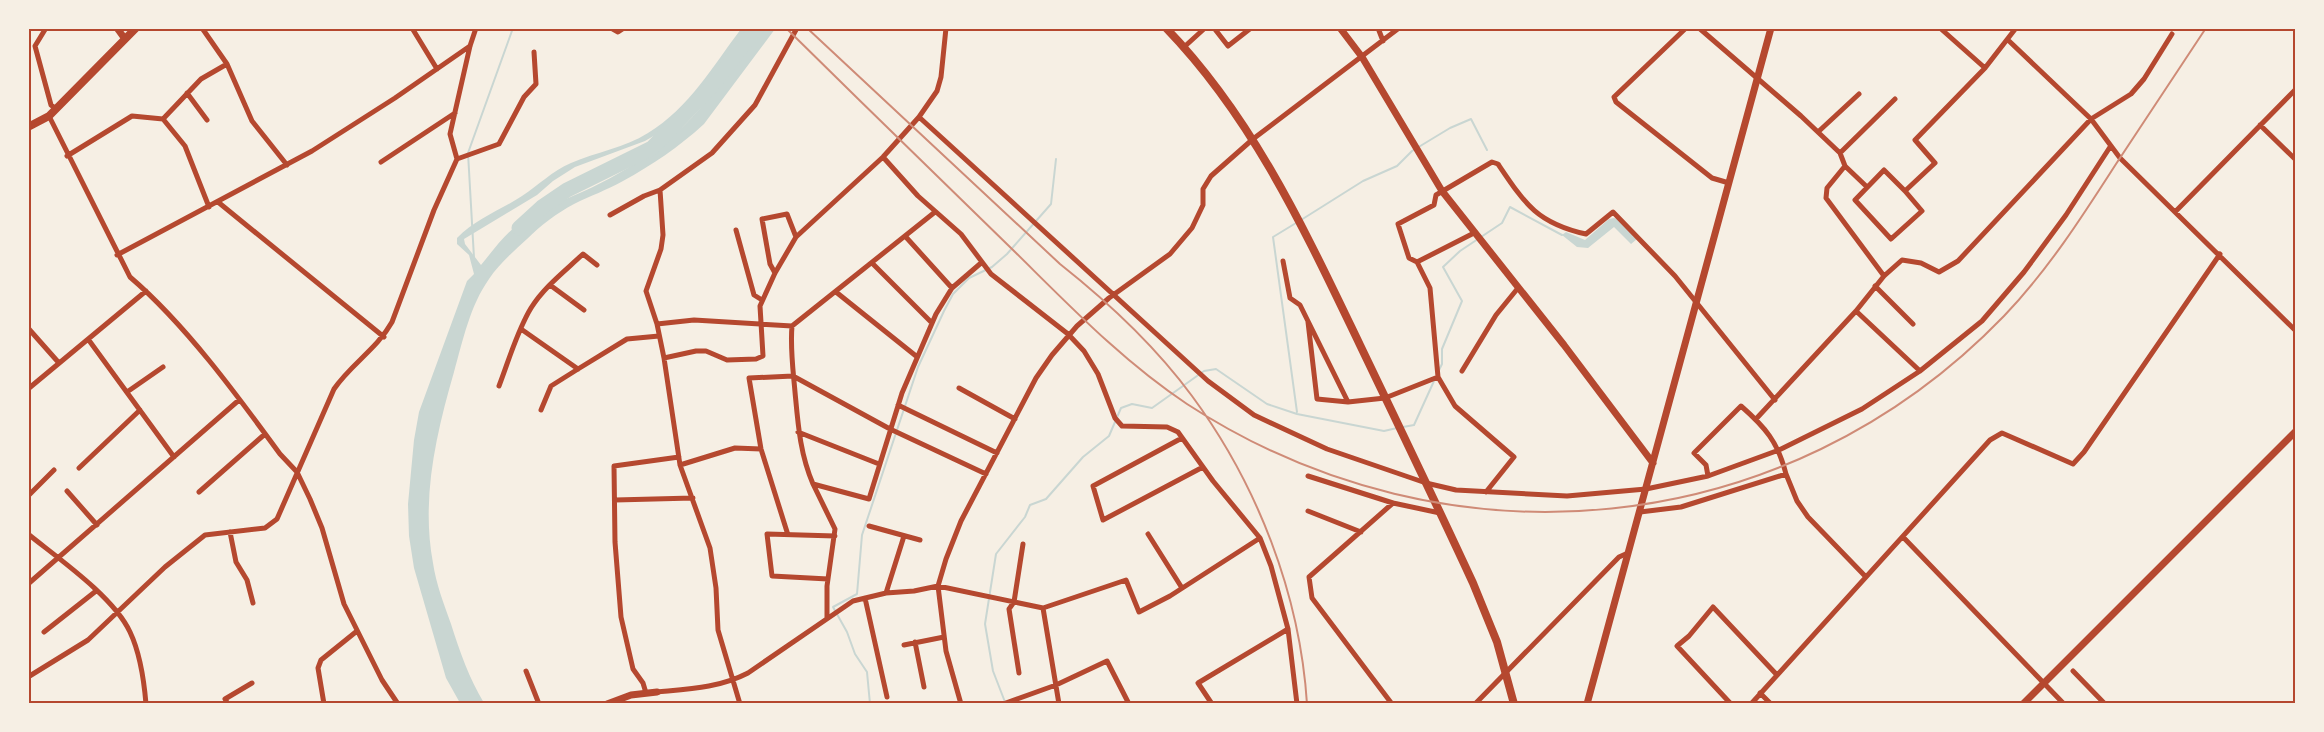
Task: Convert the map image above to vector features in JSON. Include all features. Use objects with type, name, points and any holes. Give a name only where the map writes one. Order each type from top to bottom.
[{"type":"main road","points":[[28,126],[49,116],[136,28]]},
{"type":"main road","points":[[1166,28],[1215,87],[1253,139],[1293,207],[1426,483],[1486,615],[1507,671],[1515,704]]},
{"type":"street","points":[[46,28],[35,46],[51,105],[56,109]]},
{"type":"street","points":[[117,28],[125,39]]},
{"type":"street","points":[[202,28],[227,64],[252,121],[287,165]]},
{"type":"street","points":[[412,28],[437,69]]},
{"type":"street","points":[[28,677],[88,640],[117,611],[205,535],[270,526],[276,519],[339,381],[384,337],[392,322],[434,210],[457,159],[450,134],[476,28]]},
{"type":"street","points":[[611,28],[618,32],[624,28]]},
{"type":"street","points":[[610,215],[660,190],[712,153],[755,105],[797,28]]},
{"type":"street","points":[[664,358],[696,351],[706,351],[727,360],[756,359],[763,356],[760,306],[796,237],[883,157],[919,117],[937,91],[941,76],[946,28]]},
{"type":"street","points":[[1183,48],[1205,28]]},
{"type":"street","points":[[1214,28],[1228,46],[1251,28]]},
{"type":"street","points":[[1340,28],[1362,57],[1442,191],[1653,463]]},
{"type":"street","points":[[1378,28],[1383,41]]},
{"type":"street","points":[[961,704],[944,637],[938,586],[961,521],[1036,378],[1068,334],[1113,295],[1170,254],[1192,228],[1203,205],[1203,189],[1211,176],[1253,139],[1399,28]]},
{"type":"street","points":[[1686,28],[1614,98],[1616,102],[1712,178],[1728,183]]},
{"type":"street","points":[[1699,28],[1818,132],[1840,153],[1845,166],[1866,186]]},
{"type":"street","points":[[1587,704],[1771,28]]},
{"type":"street","points":[[1940,28],[1985,68]]},
{"type":"street","points":[[1905,191],[1935,163],[1915,140],[1985,68],[2016,28]]},
{"type":"street","points":[[1756,419],[1856,311],[1884,276],[1902,260],[1921,263],[1939,272],[1958,261],[1988,232],[2091,119],[2131,94],[2144,79],[2172,34]]},
{"type":"street","points":[[2008,40],[2091,119],[2110,147],[2295,331]]},
{"type":"street","points":[[117,255],[287,165],[470,46]]},
{"type":"street","points":[[457,159],[499,144],[524,97],[536,84],[534,52]]},
{"type":"street","points":[[163,118],[201,79],[227,64]]},
{"type":"street","points":[[2175,212],[2295,90]]},
{"type":"street","points":[[187,93],[207,120]]},
{"type":"street","points":[[1818,132],[1859,94]]},
{"type":"street","points":[[1840,153],[1895,99]]},
{"type":"street","points":[[381,162],[455,113]]},
{"type":"street","points":[[49,116],[129,277],[146,291],[184,331],[297,472],[322,528],[344,604],[382,680],[398,704]]},
{"type":"street","points":[[67,156],[132,116],[163,118],[185,146],[209,207]]},
{"type":"street","points":[[919,117],[1208,381],[1254,415],[1327,449],[1426,483],[1456,490],[1568,496],[1646,489],[1708,476],[1779,450],[1862,409],[1920,371],[1982,321],[2024,272],[2066,215],[2110,147]]},
{"type":"street","points":[[2260,125],[2295,160]]},
{"type":"street","points":[[883,157],[935,212],[961,234],[991,274],[1068,334],[1084,351],[1094,366],[1115,418],[1122,426],[1167,427],[1178,432],[1260,538],[1271,566],[1288,629],[1297,704]]},
{"type":"street","points":[[1486,492],[1514,457],[1455,406],[1438,377],[1430,288],[1416,262],[1409,258],[1398,224],[1434,205],[1436,195],[1492,162],[1498,164],[1520,197],[1533,210],[1561,228],[1586,234],[1613,212],[1698,302],[1775,400]]},
{"type":"street","points":[[1845,166],[1827,188],[1826,198],[1884,276]]},
{"type":"street","points":[[1884,170],[1905,191],[1922,211],[1891,239],[1854,200],[1884,170]]},
{"type":"street","points":[[660,190],[663,235],[661,249],[646,291],[657,324],[664,358],[680,465],[710,548],[716,588],[718,630],[740,704]]},
{"type":"street","points":[[218,202],[384,337]]},
{"type":"street","points":[[657,324],[694,320],[792,326],[935,212]]},
{"type":"street","points":[[776,273],[770,264],[762,219],[787,214],[796,237]]},
{"type":"street","points":[[736,230],[754,295],[762,300]]},
{"type":"street","points":[[1416,262],[1474,233]]},
{"type":"street","points":[[904,236],[952,288]]},
{"type":"street","points":[[500,386],[531,307],[550,285],[583,254],[597,265]]},
{"type":"street","points":[[1751,704],[1990,440],[2002,433],[2073,465],[2220,254]]},
{"type":"street","points":[[1283,261],[1290,298],[1300,304],[1348,402]]},
{"type":"street","points":[[872,263],[932,322]]},
{"type":"street","points":[[813,484],[869,499],[897,405],[932,322],[952,288],[981,263]]},
{"type":"street","points":[[550,285],[584,310]]},
{"type":"street","points":[[1875,286],[1913,324]]},
{"type":"street","points":[[1462,371],[1496,315],[1518,288]]},
{"type":"street","points":[[28,389],[146,291]]},
{"type":"street","points":[[836,292],[916,356]]},
{"type":"street","points":[[1856,311],[1920,371]]},
{"type":"street","points":[[1308,322],[1317,399],[1348,402],[1385,398],[1438,377]]},
{"type":"street","points":[[792,326],[790,346],[798,432],[805,465],[835,529],[828,579],[827,617]]},
{"type":"street","points":[[28,328],[59,363]]},
{"type":"street","points":[[521,329],[578,369]]},
{"type":"street","points":[[541,410],[551,386],[578,369],[627,339],[659,336]]},
{"type":"street","points":[[88,339],[174,457]]},
{"type":"street","points":[[127,392],[163,367]]},
{"type":"street","points":[[788,535],[761,449],[749,378],[793,376],[890,429],[986,474]]},
{"type":"street","points":[[959,388],[1015,419]]},
{"type":"street","points":[[28,584],[239,400]]},
{"type":"street","points":[[897,405],[997,453]]},
{"type":"street","points":[[1708,476],[1706,465],[1694,453],[1741,406],[1772,436],[1797,501],[1808,517],[1865,576]]},
{"type":"street","points":[[79,468],[140,410]]},
{"type":"street","points":[[2023,704],[2295,431]]},
{"type":"street","points":[[798,432],[879,464]]},
{"type":"street","points":[[199,492],[265,434]]},
{"type":"street","points":[[1182,438],[1093,486],[1103,520],[1203,467]]},
{"type":"street","points":[[680,465],[735,448],[761,449]]},
{"type":"street","points":[[646,693],[643,683],[633,669],[621,617],[614,466],[679,457]]},
{"type":"street","points":[[28,496],[54,470]]},
{"type":"street","points":[[1640,512],[1681,507],[1786,474]]},
{"type":"street","points":[[1308,476],[1393,503],[1440,513]]},
{"type":"street","points":[[67,491],[97,525]]},
{"type":"street","points":[[615,500],[693,498]]},
{"type":"street","points":[[1392,704],[1312,598],[1309,577],[1393,503]]},
{"type":"street","points":[[1308,511],[1361,532]]},
{"type":"street","points":[[869,526],[920,540]]},
{"type":"street","points":[[230,532],[236,562],[247,579],[253,603]]},
{"type":"street","points":[[28,534],[117,611],[130,631],[136,648],[146,704]]},
{"type":"street","points":[[828,579],[772,576],[767,534],[835,536]]},
{"type":"street","points":[[1148,534],[1182,588]]},
{"type":"street","points":[[886,593],[904,536]]},
{"type":"street","points":[[1903,537],[2064,704]]},
{"type":"street","points":[[607,704],[646,693],[719,685],[732,681],[748,673],[827,617],[854,601],[886,593],[938,586],[1043,608],[1126,580],[1139,612],[1182,588],[1260,538]]},
{"type":"street","points":[[1019,673],[1009,609],[1014,602],[1023,544]]},
{"type":"street","points":[[1475,704],[1619,557],[1629,553]]},
{"type":"street","points":[[44,632],[96,591]]},
{"type":"street","points":[[864,598],[887,698]]},
{"type":"street","points":[[1731,704],[1677,646],[1689,636],[1713,607],[1777,675]]},
{"type":"street","points":[[1043,608],[1059,704]]},
{"type":"street","points":[[1212,704],[1198,683],[1288,629]]},
{"type":"street","points":[[324,704],[318,668],[321,660],[357,631]]},
{"type":"street","points":[[904,645],[944,637]]},
{"type":"street","points":[[915,642],[924,687]]},
{"type":"street","points":[[1003,704],[1107,661],[1129,704]]},
{"type":"street","points":[[526,671],[539,704]]},
{"type":"street","points":[[2073,671],[2101,702]]},
{"type":"street","points":[[228,704],[225,699],[252,683]]},
{"type":"street","points":[[1760,693],[1771,704]]},
{"type":"shaded area","points":[[741,29],[752,29],[709,88],[674,124],[645,141],[575,167],[537,195],[464,239],[465,244],[481,265],[521,222],[543,209],[610,178],[654,151],[699,110],[762,29],[775,29],[704,124],[675,148],[644,169],[561,211],[532,234],[502,263],[482,289],[464,336],[441,419],[430,491],[430,539],[436,579],[465,665],[484,703],[460,703],[446,678],[414,568],[409,536],[408,504],[419,412],[467,281],[474,274],[469,255],[457,244],[457,238],[472,225],[522,196],[564,166],[629,142],[663,123],[699,86]]},
{"type":"shaded area","points":[[1609,219],[1618,219],[1637,239],[1631,244],[1614,227],[1588,248],[1577,247],[1562,235],[1566,232],[1585,240]]},
{"type":"waterway","points":[[474,258],[468,153],[513,28]]},
{"type":"waterway","points":[[519,228],[542,207],[567,190],[652,148],[710,88],[757,28]]},
{"type":"waterway","points":[[1301,220],[1363,181],[1397,166],[1412,151],[1450,128],[1471,119],[1487,150]]},
{"type":"waterway","points":[[870,704],[867,672],[855,654],[847,632],[833,607],[857,594],[862,535],[918,367],[944,311],[953,294],[969,278],[992,267],[1007,254],[1051,204],[1056,159]]},
{"type":"waterway","points":[[1439,370],[1442,364],[1442,349],[1462,301],[1443,267],[1460,251],[1502,223],[1510,207],[1562,235]]},
{"type":"waterway","points":[[1296,223],[1273,237],[1297,412]]},
{"type":"waterway","points":[[1005,702],[993,671],[985,624],[996,554],[1025,517],[1030,505],[1046,499],[1083,457],[1109,436],[1121,408],[1132,404],[1152,408],[1204,371],[1216,369],[1267,404],[1297,414],[1384,431],[1397,428]]},
{"type":"waterway","points":[[1403,427],[1414,425],[1434,381]]},
{"type":"railway","points":[[786,28],[1096,331],[1140,369],[1187,404],[1288,458],[1394,494],[1503,510],[1612,508],[1719,488],[1821,449],[1917,392],[2004,316],[2050,262],[2206,28]]},
{"type":"railway","points":[[807,28],[1060,264],[1130,326],[1163,360],[1192,396],[1236,466],[1271,542],[1285,581],[1295,622],[1303,663],[1307,704]]}]
